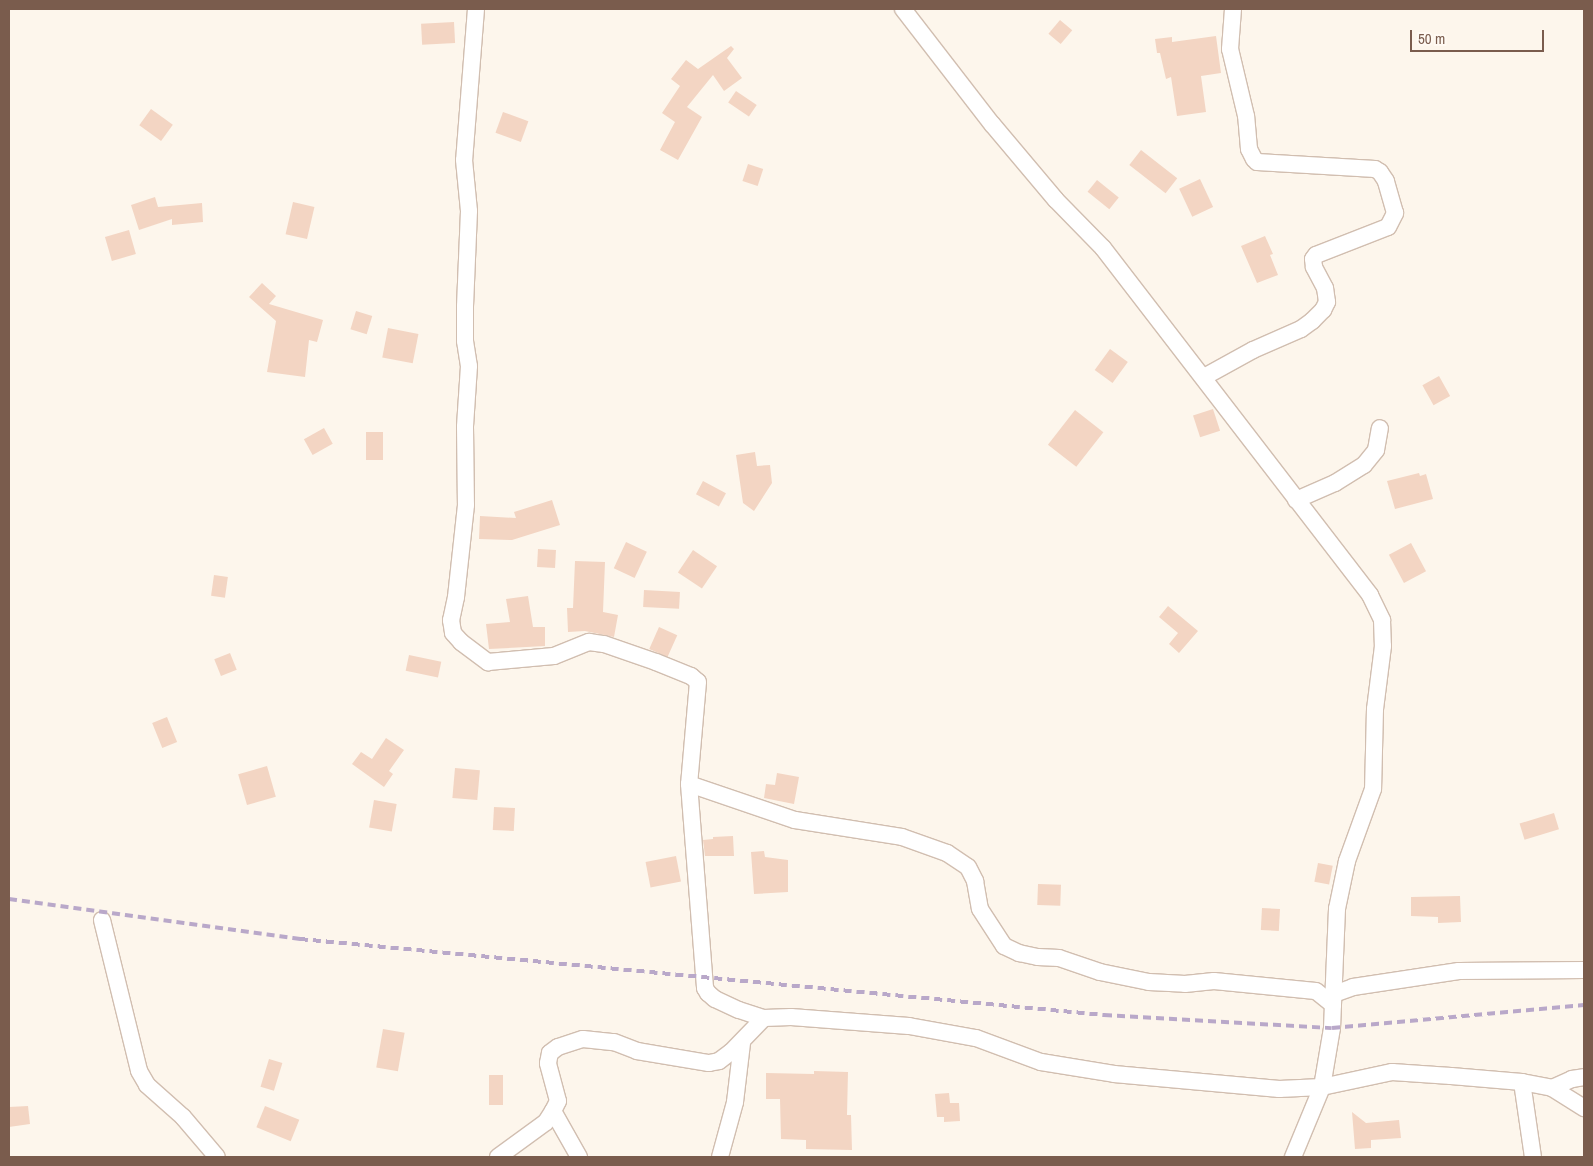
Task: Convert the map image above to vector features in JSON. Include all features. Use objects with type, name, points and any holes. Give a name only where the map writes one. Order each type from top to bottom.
[{"type":"street","points":[[476,9],[464,160],[469,211],[465,307],[465,342],[469,366],[465,427],[466,505],[456,598],[451,620],[453,633],[461,642],[488,662],[554,656],[589,642],[604,644],[690,676],[698,682],[699,688],[696,702],[689,784],[705,988],[715,999],[764,1018],[791,1017],[909,1026],[976,1038],[1041,1062],[1114,1074],[1279,1089],[1322,1087],[1392,1072],[1522,1082],[1552,1088],[1584,1108]]},
{"type":"street","points":[[903,9],[992,124],[1056,200],[1104,248],[1370,595],[1382,620],[1383,631],[1375,709],[1373,789],[1347,860],[1337,909],[1332,1028],[1322,1087],[1293,1157]]},
{"type":"street","points":[[1204,377],[1253,350],[1300,329],[1312,321],[1323,310],[1327,302],[1325,288],[1314,267],[1316,255],[1388,227],[1395,213],[1386,181],[1382,174],[1375,169],[1257,162],[1252,157],[1249,149],[1246,116],[1230,49],[1233,9]]},
{"type":"street","points":[[1296,500],[1335,483],[1364,465],[1376,450],[1380,428]]},
{"type":"street","points":[[689,784],[745,805],[795,820],[902,837],[947,852],[968,867],[975,881],[980,909],[1004,946],[1019,953],[1038,957],[1058,958],[1100,972],[1149,982],[1185,984],[1214,981],[1316,991],[1333,999]]},
{"type":"street","points":[[102,920],[139,1071],[147,1085],[183,1117],[217,1157]]},
{"type":"street","points":[[1333,999],[1353,988],[1459,971],[1584,970]]},
{"type":"street","points":[[498,1157],[546,1122],[553,1111],[558,1101],[548,1063],[550,1053],[558,1047],[582,1039],[614,1042],[637,1051],[709,1063],[719,1060],[742,1043],[764,1018]]},
{"type":"street","points":[[720,1157],[735,1102],[742,1043]]},
{"type":"street","points":[[1552,1088],[1572,1079],[1584,1077]]},
{"type":"street","points":[[1522,1082],[1532,1157]]},
{"type":"street","points":[[553,1111],[579,1157]]},
{"type":"building","points":[[1060,20],[1072,30],[1061,44],[1048,34]]},
{"type":"building","points":[[454,22],[455,43],[422,45],[421,24]]},
{"type":"building","points":[[1216,36],[1221,73],[1201,76],[1206,112],[1177,116],[1171,77],[1166,79],[1160,53],[1157,53],[1155,39],[1172,37],[1172,42]]},
{"type":"building","points":[[731,46],[734,49],[727,58],[742,78],[724,91],[713,75],[687,107],[702,117],[678,160],[660,150],[675,122],[662,113],[680,86],[671,79],[686,60],[698,69]]},
{"type":"building","points":[[736,91],[757,105],[749,117],[728,103]]},
{"type":"building","points":[[151,109],[173,125],[161,141],[139,125]]},
{"type":"building","points":[[503,112],[528,121],[521,142],[495,133]]},
{"type":"building","points":[[1141,150],[1177,178],[1166,193],[1129,165]]},
{"type":"building","points":[[748,164],[763,169],[758,186],[742,181]]},
{"type":"building","points":[[1200,179],[1213,207],[1192,217],[1179,189]]},
{"type":"building","points":[[1097,180],[1119,198],[1109,209],[1088,192]]},
{"type":"building","points":[[155,197],[158,207],[202,203],[203,222],[172,225],[172,219],[139,230],[131,205]]},
{"type":"building","points":[[293,202],[314,207],[307,239],[286,234]]},
{"type":"building","points":[[129,230],[136,254],[112,261],[105,237]]},
{"type":"building","points":[[1265,236],[1273,254],[1270,255],[1278,275],[1257,283],[1241,246]]},
{"type":"building","points":[[262,283],[276,296],[269,304],[323,320],[317,342],[309,340],[305,377],[267,372],[276,321],[249,297]]},
{"type":"building","points":[[356,311],[372,316],[367,334],[350,329]]},
{"type":"building","points":[[388,328],[418,334],[413,363],[382,357]]},
{"type":"building","points":[[1110,349],[1128,362],[1113,383],[1095,370]]},
{"type":"building","points":[[1439,376],[1450,396],[1434,405],[1422,385]]},
{"type":"building","points":[[1213,409],[1220,431],[1200,437],[1193,415]]},
{"type":"building","points":[[1075,410],[1103,432],[1076,467],[1048,445]]},
{"type":"building","points":[[324,428],[333,444],[313,455],[304,439]]},
{"type":"building","points":[[366,432],[383,432],[383,460],[366,460]]},
{"type":"building","points":[[755,452],[757,466],[770,465],[772,483],[754,511],[743,503],[736,455]]},
{"type":"building","points":[[1419,473],[1420,476],[1426,474],[1433,499],[1395,509],[1387,481]]},
{"type":"building","points":[[703,481],[726,493],[719,506],[696,494]]},
{"type":"building","points":[[552,500],[560,525],[512,540],[479,539],[480,516],[516,518],[514,512]]},
{"type":"building","points":[[626,542],[647,552],[635,578],[614,568]]},
{"type":"building","points":[[1411,543],[1426,571],[1404,583],[1389,555]]},
{"type":"building","points":[[538,549],[556,550],[555,568],[537,567]]},
{"type":"building","points":[[693,550],[717,566],[702,589],[678,572]]},
{"type":"building","points":[[575,561],[605,562],[603,612],[618,615],[614,637],[585,631],[568,632],[567,608],[573,608]]},
{"type":"building","points":[[214,575],[228,577],[225,598],[211,596]]},
{"type":"building","points":[[644,590],[680,592],[679,609],[643,607]]},
{"type":"building","points":[[528,596],[533,627],[545,627],[545,646],[489,649],[486,624],[510,622],[506,599]]},
{"type":"building","points":[[1168,606],[1198,631],[1179,653],[1169,644],[1178,633],[1159,617]]},
{"type":"building","points":[[659,627],[677,635],[668,657],[649,649]]},
{"type":"building","points":[[230,653],[237,670],[221,676],[214,659]]},
{"type":"building","points":[[409,655],[441,662],[438,678],[406,671]]},
{"type":"building","points":[[167,717],[177,742],[162,748],[152,723]]},
{"type":"building","points":[[386,738],[404,750],[389,771],[393,774],[384,787],[352,764],[361,752],[372,759]]},
{"type":"building","points":[[267,766],[276,797],[247,805],[238,774]]},
{"type":"building","points":[[455,768],[480,770],[477,800],[452,798]]},
{"type":"building","points":[[777,773],[799,777],[794,804],[764,798],[766,784],[775,785]]},
{"type":"building","points":[[374,800],[397,804],[392,832],[369,828]]},
{"type":"building","points":[[494,807],[515,808],[514,831],[493,830]]},
{"type":"building","points":[[1554,813],[1559,829],[1525,840],[1520,824]]},
{"type":"building","points":[[733,836],[734,856],[705,856],[703,840],[713,839],[713,837]]},
{"type":"building","points":[[764,851],[765,857],[788,860],[788,892],[754,894],[751,852]]},
{"type":"building","points":[[676,856],[681,882],[651,887],[646,862]]},
{"type":"building","points":[[1318,863],[1333,866],[1329,885],[1314,882]]},
{"type":"building","points":[[1038,884],[1061,885],[1060,906],[1037,905]]},
{"type":"building","points":[[1460,896],[1461,922],[1438,923],[1438,917],[1411,916],[1411,897]]},
{"type":"building","points":[[1262,908],[1280,909],[1279,931],[1261,930]]},
{"type":"building","points":[[383,1029],[405,1033],[398,1071],[376,1067]]},
{"type":"building","points":[[269,1059],[282,1063],[274,1091],[261,1087]]},
{"type":"building","points":[[814,1071],[848,1072],[847,1115],[851,1115],[852,1150],[806,1149],[806,1140],[781,1139],[780,1099],[766,1099],[766,1073],[814,1074]]},
{"type":"building","points":[[489,1075],[503,1075],[503,1105],[489,1105]]},
{"type":"building","points":[[949,1093],[950,1103],[959,1103],[960,1121],[944,1122],[944,1117],[937,1117],[935,1094]]},
{"type":"building","points":[[28,1106],[30,1124],[9,1127],[9,1107]]},
{"type":"building","points":[[265,1106],[299,1120],[291,1141],[256,1127]]},
{"type":"building","points":[[1352,1112],[1366,1123],[1399,1120],[1401,1138],[1371,1140],[1371,1148],[1355,1149]]},
{"type":"railway","points":[[9,899],[300,939],[1104,1015],[1332,1028],[1584,1005]]}]
